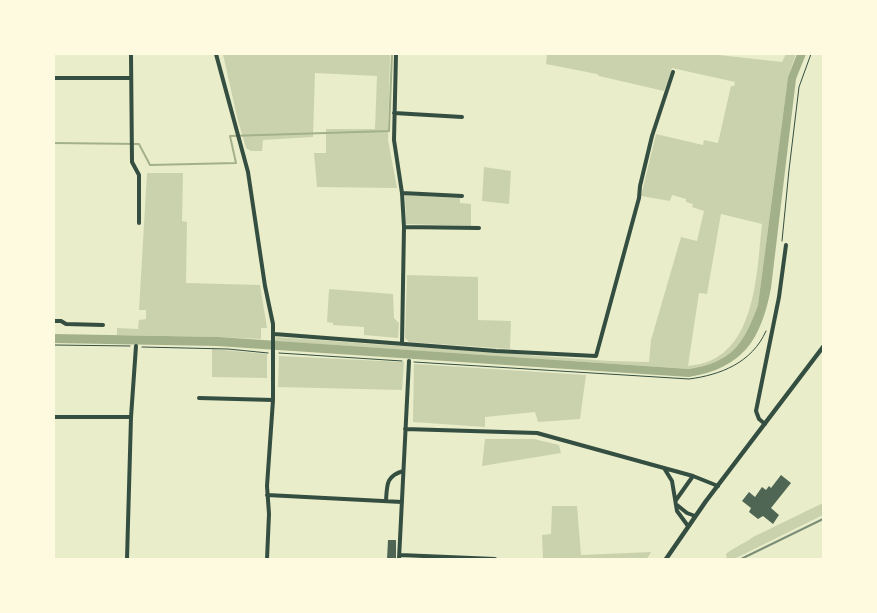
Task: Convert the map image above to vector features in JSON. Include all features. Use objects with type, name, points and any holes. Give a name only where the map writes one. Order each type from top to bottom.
[{"type":"street","points":[[131,54],[132,162],[139,175],[139,223]]},
{"type":"street","points":[[216,54],[248,172],[274,335],[273,400],[267,495],[269,514],[267,559]]},
{"type":"street","points":[[396,54],[394,140],[402,193],[404,227],[402,343]]},
{"type":"street","points":[[274,335],[596,356],[639,198],[652,136],[673,72]]},
{"type":"street","points":[[54,78],[130,78]]},
{"type":"street","points":[[394,113],[462,117]]},
{"type":"street","points":[[402,193],[462,196]]},
{"type":"street","points":[[404,227],[479,228]]},
{"type":"street","points":[[765,424],[759,419],[756,411],[779,297],[784,245]]},
{"type":"street","points":[[54,321],[61,321],[66,324],[103,325]]},
{"type":"street","points":[[127,559],[131,417],[136,346]]},
{"type":"street","points":[[666,559],[695,516],[821,353],[823,347]]},
{"type":"street","points":[[408,361],[400,557],[495,559]]},
{"type":"street","points":[[198,398],[273,400]]},
{"type":"street","points":[[54,417],[131,417]]},
{"type":"street","points":[[405,429],[537,433],[693,476],[718,486]]},
{"type":"street","points":[[664,468],[672,481],[677,511],[688,526]]},
{"type":"street","points":[[386,501],[387,486],[390,478],[395,473],[403,471]]},
{"type":"street","points":[[676,502],[693,476]]},
{"type":"street","points":[[267,495],[402,502]]},
{"type":"street","points":[[676,502],[687,513],[695,516]]},
{"type":"path","points":[[784,245],[788,170],[799,87],[811,54]]},
{"type":"path","points":[[54,345],[228,349],[689,379],[714,375],[730,368],[752,350],[768,328]]},
{"type":"shaded area","points":[[223,54],[390,54],[388,140],[397,188],[317,187],[314,153],[326,153],[326,129],[375,129],[377,76],[315,73],[313,137],[263,140],[262,151],[251,151],[246,148],[237,117]]},
{"type":"shaded area","points":[[547,54],[710,54],[782,62],[786,54],[796,54],[788,77],[758,305],[747,331],[734,349],[716,362],[689,369],[275,341],[276,337],[610,361],[649,362],[651,340],[681,237],[697,241],[704,211],[692,207],[693,204],[686,202],[686,199],[672,195],[670,201],[641,196],[656,134],[703,145],[704,140],[718,143],[731,86],[734,86],[735,82],[672,68],[664,91],[597,74],[546,64]],"holes":[[[721,214],[762,224],[756,282],[745,322],[736,339],[724,353],[707,362],[688,366],[699,293],[707,294]]]},
{"type":"shaded area","points":[[797,54],[806,54],[796,79],[771,288],[767,306],[762,323],[746,349],[736,359],[708,373],[689,377],[217,346],[54,343],[54,334],[219,337],[689,369],[716,362],[726,356],[741,341],[758,305],[788,77]]},
{"type":"shaded area","points":[[484,167],[511,171],[509,204],[482,201]]},
{"type":"shaded area","points":[[147,173],[183,173],[182,221],[187,222],[186,283],[260,285],[267,328],[261,328],[261,339],[117,335],[117,328],[138,329],[139,320],[146,319],[146,310],[139,310]]},
{"type":"shaded area","points":[[405,195],[460,198],[460,203],[471,204],[471,226],[406,224]]},
{"type":"shaded area","points":[[407,275],[478,277],[478,320],[511,321],[510,349],[409,342],[405,338]]},
{"type":"shaded area","points":[[329,289],[393,294],[394,318],[399,323],[398,338],[364,335],[364,327],[333,325],[333,323],[327,322]]},
{"type":"shaded area","points":[[212,349],[267,354],[267,378],[212,377]]},
{"type":"shaded area","points":[[279,356],[404,362],[402,390],[278,387]]},
{"type":"shaded area","points":[[414,364],[586,375],[580,419],[538,422],[535,412],[485,417],[485,427],[413,422]]},
{"type":"shaded area","points":[[485,439],[534,439],[559,445],[561,453],[482,466]]},
{"type":"shaded area","points":[[823,503],[823,515],[734,559],[727,559],[726,554],[732,549]]},
{"type":"shaded area","points":[[552,506],[577,506],[581,555],[651,552],[647,559],[543,559],[542,535],[551,534]]},
{"type":"building","points":[[781,475],[791,483],[771,508],[779,515],[773,524],[763,516],[758,519],[749,512],[751,508],[742,501],[749,492],[755,497],[762,487],[766,490],[769,486],[771,488]]},
{"type":"building","points":[[388,540],[396,540],[396,559],[387,559]]},
{"type":"waterway","points":[[54,143],[139,144],[150,165],[236,163],[230,136],[389,131],[392,54]]},
{"type":"railway","points":[[741,559],[823,519]]}]
